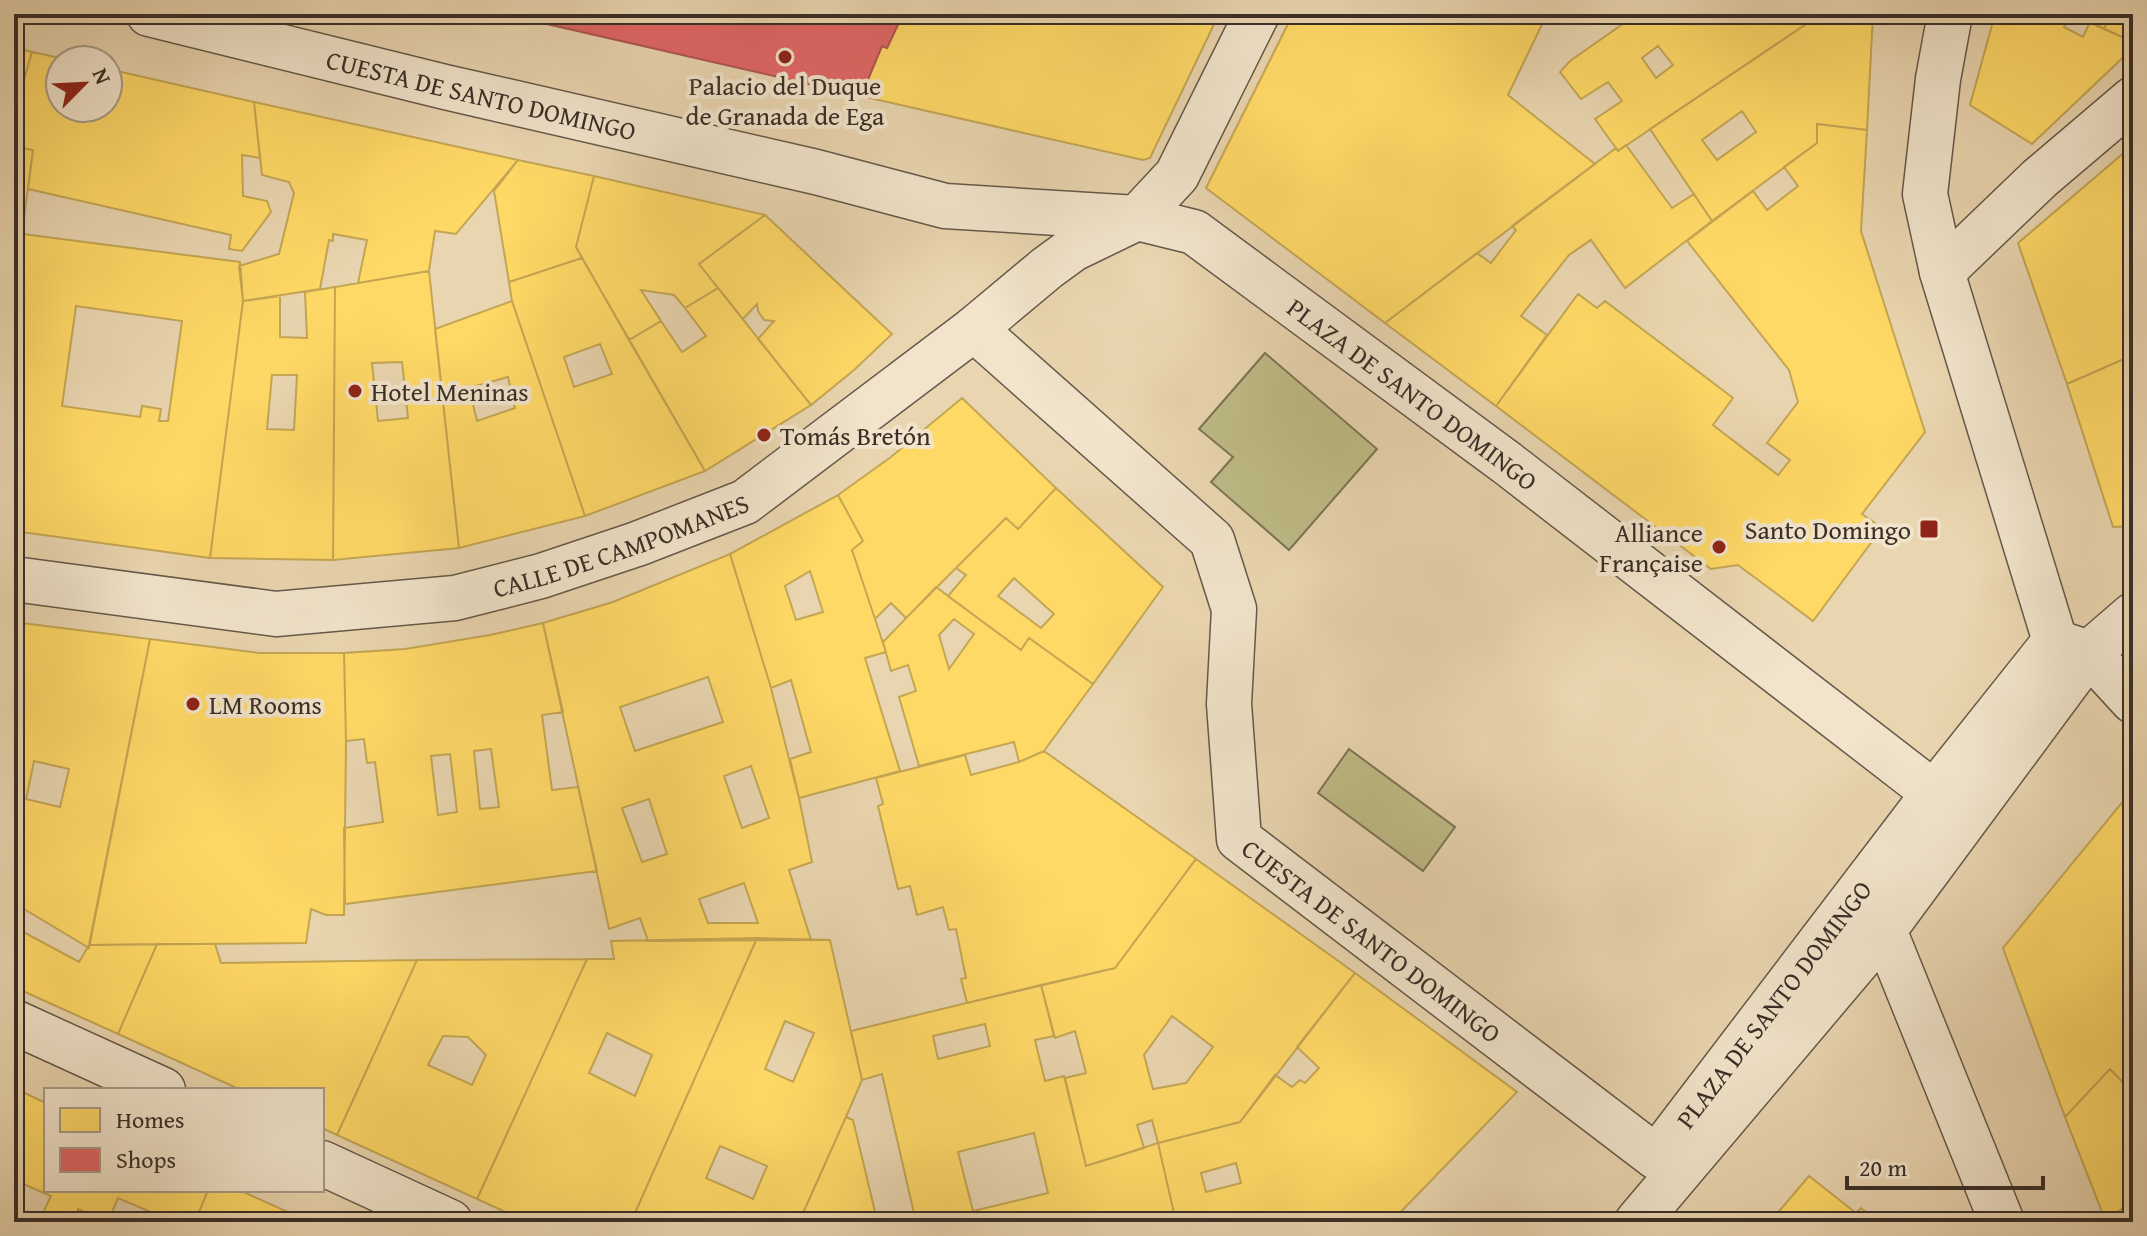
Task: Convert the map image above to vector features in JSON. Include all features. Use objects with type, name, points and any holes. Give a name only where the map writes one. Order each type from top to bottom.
[{"type":"street","name":"CUESTA DE SANTO DOMINGO","points":[[149,14],[445,87],[816,172]]},
{"type":"street","points":[[1137,218],[1177,175],[1257,14]]},
{"type":"street","points":[[1950,14],[1938,79],[1925,194],[1942,272],[2072,647],[2133,701]]},
{"type":"street","points":[[1942,272],[2040,178],[2133,99]]},
{"type":"street","name":"PLAZA DE SANTO DOMINGO","points":[[816,172],[945,206],[1137,218],[1194,232],[1507,463],[1934,793]]},
{"type":"street","name":"CALLE DE CAMPOMANES","points":[[14,579],[276,614],[455,598],[541,576],[637,544],[745,502],[974,329],[1073,249],[1137,218]]},
{"type":"street","name":"CUESTA DE SANTO DOMINGO","points":[[974,329],[1212,540],[1234,609],[1229,704],[1239,839],[1656,1157]]},
{"type":"street","points":[[2072,647],[2133,615]]},
{"type":"street","name":"PLAZA DE SANTO DOMINGO","points":[[1621,1222],[1656,1157],[1934,793],[2072,647]]},
{"type":"street","name":"PLAZA DE SANTO DOMINGO","points":[[1637,1222],[1884,930],[2072,647]]},
{"type":"street","name":"PLAZA DE SANTO DOMINGO","points":[[1884,930],[1934,793]]},
{"type":"street","points":[[1874,871],[1884,930],[2002,1222]]},
{"type":"street","points":[[14,1022],[159,1088]]},
{"type":"street","points":[[324,1164],[450,1222]]},
{"type":"shaded area","points":[[1265,353],[1377,449],[1289,550],[1211,482],[1233,457],[1199,429]]},
{"type":"shaded area","points":[[1349,749],[1455,827],[1423,871],[1318,793]]},
{"type":"building: Homes","points":[[903,14],[1219,14],[1150,158],[1143,160],[861,96],[882,46],[887,48]]},
{"type":"building: Homes","points":[[1293,14],[1547,14],[1508,95],[1595,164],[1385,323],[1206,188]]},
{"type":"building: Homes","points":[[1637,14],[1821,14],[1618,151],[1595,119],[1622,101],[1608,82],[1581,99],[1560,72],[1570,61]],"holes":[[[1658,46],[1673,65],[1656,78],[1642,58]]]},
{"type":"building: Homes","points":[[1821,14],[1873,14],[1867,130],[1817,124],[1817,143],[1712,221],[1650,129]],"holes":[[[1742,111],[1756,132],[1717,160],[1702,140]]]},
{"type":"building: Homes","points":[[1995,14],[2071,14],[2064,27],[2083,37],[2090,22],[2133,42],[2133,48],[2032,144],[1970,105]]},
{"type":"building: Homes","points":[[2071,14],[2111,14],[2104,29]]},
{"type":"building: Homes","points":[[2111,14],[2133,14],[2133,42],[2104,29]]},
{"type":"building: Homes","points":[[14,47],[32,52],[14,115]]},
{"type":"building: Homes","points":[[32,52],[44,55],[44,124],[124,124],[124,73],[254,102],[260,158],[242,155],[243,196],[267,201],[271,212],[242,251],[229,249],[231,235],[28,189],[33,150],[14,147],[14,115]]},
{"type":"building: Homes","points":[[254,102],[518,160],[456,234],[435,231],[429,271],[358,283],[367,240],[333,234],[333,241],[329,240],[320,289],[243,301],[239,266],[279,254],[294,193],[289,182],[262,175]]},
{"type":"building: Homes","points":[[1817,124],[1867,130],[1861,231],[1925,432],[1862,514],[1882,528],[1813,621],[1738,565],[1711,569],[1496,406],[1578,294],[1597,308],[1605,301],[1733,398],[1713,425],[1778,475],[1790,460],[1767,443],[1798,402],[1789,370],[1687,241],[1753,191],[1767,210],[1798,186],[1784,167],[1817,143]]},
{"type":"building: Homes","points":[[1626,145],[1672,208],[1694,194],[1712,221],[1625,288],[1591,240],[1569,255],[1521,316],[1547,335],[1496,406],[1385,323],[1477,253],[1491,263],[1516,230],[1512,226],[1616,148],[1618,151]]},
{"type":"building: Homes","points":[[2133,145],[2133,355],[2067,384],[2018,243]]},
{"type":"building: Homes","points":[[14,147],[33,150],[23,225],[14,223]]},
{"type":"building: Homes","points":[[518,160],[594,176],[576,247],[582,258],[509,282],[494,191]]},
{"type":"building: Homes","points":[[594,176],[765,215],[699,264],[718,288],[685,308],[674,295],[641,290],[661,321],[629,340],[576,247]]},
{"type":"building: Homes","points":[[765,215],[892,334],[811,405],[758,339],[774,321],[764,320],[757,304],[743,319],[699,264]]},
{"type":"building: Homes","points":[[23,234],[240,262],[243,301],[210,558],[14,531],[14,296]],"holes":[[[76,306],[182,321],[168,421],[159,421],[161,409],[142,406],[140,417],[62,406]]]},
{"type":"building: Homes","points":[[14,253],[19,254],[14,296]]},
{"type":"building: Homes","points":[[582,258],[705,471],[585,516],[512,301],[509,282]],"holes":[[[600,344],[612,374],[574,387],[564,357]]]},
{"type":"building: Homes","name":"Hotel Meninas","points":[[429,271],[459,548],[333,560],[335,287]],"holes":[[[402,362],[408,418],[378,421],[372,363]]]},
{"type":"building: Homes","points":[[335,287],[333,560],[210,558],[243,301],[280,296],[280,337],[307,338],[305,292]],"holes":[[[272,375],[297,375],[294,430],[267,429]]]},
{"type":"building: Homes","points":[[718,288],[811,405],[705,471],[629,340],[661,321],[682,352],[706,336],[685,308]]},
{"type":"building: Homes","points":[[512,301],[585,516],[459,548],[435,329]],"holes":[[[508,377],[515,408],[477,421],[469,388]]]},
{"type":"building: Homes","points":[[2133,355],[2133,526],[2113,527],[2067,384]]},
{"type":"building: Homes","points":[[962,398],[1056,488],[1018,529],[1006,518],[906,618],[891,603],[875,619],[852,550],[863,541],[838,495],[891,457]]},
{"type":"building: Homes","points":[[1056,488],[1163,587],[1093,684],[1029,638],[1021,650],[948,596],[966,575],[956,568],[1006,518],[1018,529]],"holes":[[[1014,578],[1054,614],[1041,628],[998,596]]]},
{"type":"building: Homes","points":[[838,495],[863,541],[852,550],[886,652],[865,658],[900,771],[799,798],[790,759],[811,752],[791,680],[771,688],[730,554]],"holes":[[[810,571],[823,612],[796,620],[785,586]]]},
{"type":"building: Homes","points":[[730,554],[771,688],[799,798],[812,862],[789,870],[811,940],[648,941],[640,918],[609,929],[543,623],[613,602]],"holes":[[[708,677],[723,722],[635,751],[620,707]],[[751,766],[769,818],[742,828],[724,776]],[[649,799],[667,854],[642,862],[622,808]],[[744,883],[758,923],[708,923],[699,899]]]},
{"type":"building: Homes","points":[[936,587],[1021,650],[1029,638],[1093,684],[1044,751],[1019,762],[1014,742],[919,766],[899,697],[916,691],[908,665],[891,671],[883,642]],"holes":[[[954,619],[974,634],[949,669],[939,635]]]},
{"type":"building: Homes","points":[[14,622],[150,639],[89,948],[14,903]],"holes":[[[34,761],[69,769],[60,807],[26,799]]]},
{"type":"building: Homes","points":[[543,623],[563,712],[542,715],[552,790],[578,787],[597,871],[345,904],[344,828],[383,822],[375,762],[367,763],[364,739],[346,741],[344,653],[405,649]],"holes":[[[491,749],[499,807],[480,809],[474,751]],[[450,754],[457,812],[438,815],[431,756]]]},
{"type":"building: Homes","points":[[150,639],[259,653],[344,653],[344,915],[326,915],[311,909],[306,943],[89,945]]},
{"type":"building: Homes","points":[[1044,751],[1196,859],[1115,968],[967,1003],[961,979],[966,978],[956,929],[949,930],[943,907],[917,915],[910,886],[898,889],[878,806],[883,804],[876,778],[965,755],[971,775],[1019,762]]},
{"type":"building: Homes","points":[[2133,789],[2133,1093],[2110,1069],[2065,1117],[2003,948]]},
{"type":"building: Homes","points":[[1196,859],[1355,973],[1240,1122],[1158,1143],[1152,1120],[1137,1125],[1144,1148],[1086,1166],[1065,1078],[1086,1073],[1075,1031],[1055,1038],[1041,985],[1115,968]],"holes":[[[1172,1016],[1213,1047],[1186,1083],[1153,1089],[1144,1055]]]},
{"type":"building: Homes","points":[[14,927],[79,962],[89,945],[157,944],[118,1034],[14,987]]},
{"type":"building: Homes","points":[[757,938],[631,1222],[527,1222],[477,1199],[587,959],[614,959],[611,941]],"holes":[[[607,1033],[652,1055],[635,1096],[589,1073]]]},
{"type":"building: Homes","points":[[757,938],[830,940],[862,1080],[799,1222],[631,1222]],"holes":[[[785,1021],[814,1033],[793,1082],[765,1069]],[[720,1146],[767,1166],[753,1199],[706,1178]]]},
{"type":"building: Homes","points":[[157,944],[215,944],[221,963],[417,960],[337,1135],[324,1129],[324,1088],[237,1088],[118,1034]]},
{"type":"building: Homes","points":[[587,959],[477,1199],[337,1135],[417,960]],"holes":[[[443,1036],[468,1037],[486,1055],[472,1085],[428,1065]]]},
{"type":"building: Homes","points":[[1355,973],[1517,1092],[1391,1222],[1176,1222],[1158,1143],[1240,1122],[1275,1075],[1292,1087],[1300,1080],[1305,1083],[1319,1068],[1297,1047]],"holes":[[[1236,1163],[1241,1183],[1206,1192],[1201,1173]]]},
{"type":"building: Homes","points":[[1041,985],[1054,1036],[1035,1040],[1045,1081],[1064,1076],[1086,1166],[1158,1143],[1176,1222],[916,1222],[882,1074],[862,1080],[851,1031]],"holes":[[[985,1024],[990,1046],[938,1059],[933,1036]],[[1034,1133],[1048,1193],[973,1211],[958,1152]]]},
{"type":"building: Homes","points":[[2110,1069],[2133,1093],[2133,1199],[2106,1222],[2065,1117]]},
{"type":"building: Homes","points":[[14,1088],[44,1102],[44,1192],[207,1192],[195,1222],[156,1222],[158,1215],[118,1198],[108,1222],[78,1209],[76,1222],[34,1222],[41,1217],[51,1196],[14,1180]]},
{"type":"building: Homes","points":[[846,1117],[853,1120],[877,1220],[862,1222],[843,1212],[838,1222],[799,1222]]},
{"type":"building: Homes","points":[[1809,1176],[1856,1213],[1861,1208],[1878,1222],[1770,1222]]},
{"type":"building: Homes","points":[[207,1192],[243,1192],[310,1222],[195,1222]]},
{"type":"building: Homes","points":[[2133,1199],[2133,1222],[2106,1222]]},
{"type":"building: Homes","points":[[78,1209],[108,1222],[76,1222]]},
{"type":"building: Shops","name":"Palacio del Duque de Granada de Ega","points":[[503,14],[903,14],[887,48],[882,46],[861,96]]},
{"type":"place","name":"Palacio del Duque de Granada de Ega","points":[[785,57]]},
{"type":"place","name":"Hotel Meninas","points":[[355,391]]},
{"type":"place","name":"Tomás Bretón","points":[[764,435]]},
{"type":"place","name":"Santo Domingo","points":[[1929,529]]},
{"type":"place","name":"Alliance Française","points":[[1719,547]]},
{"type":"place","name":"LM Rooms","points":[[193,704]]}]
